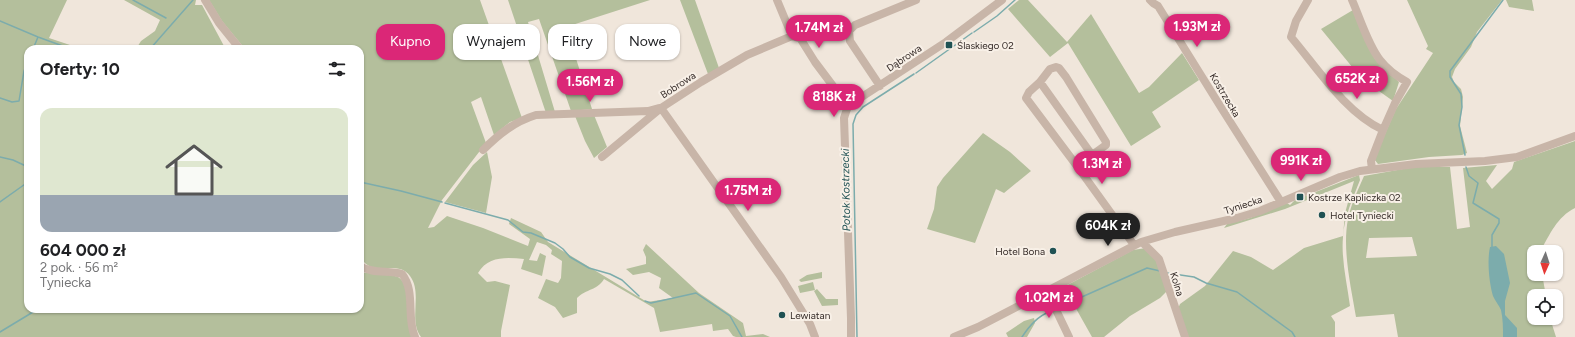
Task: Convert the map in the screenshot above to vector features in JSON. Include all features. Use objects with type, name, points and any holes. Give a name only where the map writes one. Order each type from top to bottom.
[{"type":"street","points":[[205,0],[219,22],[237,45]]},
{"type":"street","points":[[778,0],[792,36],[800,38],[815,62],[848,106],[844,118],[851,318],[850,337]]},
{"type":"street","points":[[880,86],[850,41],[849,31],[855,25],[916,0]]},
{"type":"street","name":"Dąbrowa","points":[[848,106],[946,42],[1002,0]]},
{"type":"street","name":"Kostrzecka","points":[[1150,0],[1158,6],[1170,23],[1281,202]]},
{"type":"street","points":[[1308,0],[1296,22],[1291,37],[1347,104],[1362,118],[1384,130]]},
{"type":"street","points":[[1352,0],[1372,46],[1380,60],[1397,76],[1407,82],[1395,103],[1371,160],[1372,169]]},
{"type":"street","name":"Bobrowa","points":[[602,157],[663,110],[725,67],[747,55],[792,36]]},
{"type":"street","points":[[1076,166],[1106,145],[1106,142],[1066,77],[1059,68],[1054,68],[1050,69],[1040,82],[1026,95],[1027,101],[1134,245]]},
{"type":"street","points":[[1040,82],[1092,155]]},
{"type":"street","points":[[663,110],[781,277],[810,324],[815,337]]},
{"type":"street","name":"Bobrowa","points":[[483,150],[505,129],[524,119],[543,115],[663,110]]},
{"type":"street","name":"Tyniecka","points":[[954,337],[978,327],[1134,245],[1175,232],[1237,218],[1260,211],[1330,181],[1372,169],[1416,164],[1485,161],[1517,157],[1575,136]]},
{"type":"street","name":"Kolna","points":[[1142,242],[1159,259],[1185,337]]},
{"type":"street","points":[[364,268],[402,274],[410,288],[411,325],[415,337]]},
{"type":"street","points":[[1047,291],[1069,337]]},
{"type":"green space","points":[[0,0],[67,0],[49,38],[70,45],[24,45],[24,313],[364,313],[364,272],[390,275],[398,277],[402,280],[406,287],[412,337],[0,337]]},
{"type":"green space","points":[[124,0],[196,0],[195,5],[202,5],[223,45],[138,45],[141,41],[155,31],[160,20]]},
{"type":"green space","points":[[209,0],[480,0],[489,24],[453,24],[453,60],[501,60],[522,118],[510,122],[494,135],[481,97],[471,102],[486,143],[442,200],[428,228],[434,227],[447,216],[483,228],[528,246],[530,239],[509,224],[511,218],[541,232],[548,242],[647,302],[673,298],[659,288],[661,278],[649,272],[633,275],[626,269],[646,264],[646,257],[643,250],[646,244],[699,293],[743,323],[746,336],[763,334],[770,337],[736,337],[733,336],[728,329],[713,331],[712,324],[660,332],[654,308],[604,279],[599,285],[577,298],[577,313],[563,318],[555,307],[538,298],[546,279],[558,283],[561,278],[562,261],[551,254],[552,250],[546,245],[537,242],[529,260],[537,261],[540,253],[546,256],[542,276],[521,269],[524,259],[511,258],[498,259],[487,263],[478,273],[487,282],[495,281],[510,285],[501,337],[421,337],[417,330],[416,323],[416,298],[414,283],[410,276],[406,272],[397,268],[377,268],[370,266],[364,262],[364,45],[242,45],[222,21]]},
{"type":"green space","points":[[508,0],[650,0],[575,24],[548,24],[548,45],[539,19],[528,22],[529,24],[516,24]]},
{"type":"green space","points":[[680,0],[695,0],[719,68],[708,74]]},
{"type":"green space","points":[[1019,0],[1028,0],[1067,42],[1091,14],[1139,93],[1149,87],[1182,53],[1199,80],[1152,112],[1161,127],[1131,146],[1068,43],[1050,57],[1008,9]]},
{"type":"green space","points":[[1407,0],[1502,0],[1477,32],[1471,47],[1455,69],[1452,77],[1454,82],[1461,89],[1463,97],[1460,126],[1467,153],[1462,155],[1429,157],[1378,164],[1374,159],[1396,109],[1433,53],[1426,49],[1428,46]]},
{"type":"green space","points":[[1506,0],[1532,0],[1534,11],[1509,7]]},
{"type":"green space","points":[[1353,10],[1375,59],[1399,82],[1393,101],[1362,79],[1321,29]]},
{"type":"green space","points":[[528,60],[539,60],[555,112],[546,113]]},
{"type":"green space","points":[[553,60],[576,60],[592,109],[571,111]]},
{"type":"green space","points":[[594,115],[607,147],[594,158],[575,116]]},
{"type":"green space","points":[[983,133],[1010,152],[1031,171],[1004,193],[996,189],[975,243],[927,229],[934,209],[937,187],[943,178]]},
{"type":"green space","points":[[1575,141],[1575,208],[1563,216],[1544,245],[1527,245],[1527,281],[1543,281],[1545,289],[1527,289],[1527,325],[1552,325],[1556,337],[1398,337],[1394,314],[1356,317],[1348,268],[1346,231],[1351,208],[1364,176],[1414,167],[1450,167],[1457,229],[1470,227],[1463,168],[1497,165],[1486,181],[1492,189],[1512,169],[1514,162]],"holes":[[[1412,237],[1417,256],[1366,258],[1369,238]]]},
{"type":"green space","points":[[487,152],[492,177],[486,213],[445,202],[473,165]]},
{"type":"green space","points":[[1359,175],[1360,180],[1347,215],[1343,237],[1344,262],[1350,306],[1331,316],[1335,322],[1335,337],[1188,337],[1177,311],[1180,304],[1205,286],[1233,251],[1251,257],[1273,270],[1304,248],[1343,236],[1345,213],[1354,181],[1285,209],[1224,228],[1227,224],[1250,218],[1287,203],[1290,205],[1295,200]]},
{"type":"green space","points":[[1146,248],[1155,258],[1166,287],[1166,292],[1160,298],[1130,316],[1104,337],[1092,337],[1074,305],[1070,301],[1061,306],[1058,290],[1133,250]]},
{"type":"green space","points":[[822,272],[822,278],[801,282],[799,280],[807,275]]},
{"type":"green space","points":[[813,282],[815,290],[800,293],[798,286]]},
{"type":"green space","points":[[817,289],[826,299],[838,299],[838,305],[822,306],[814,291]]},
{"type":"green space","points":[[1034,318],[1035,323],[1027,337],[1008,337],[1006,333],[1024,321]]},
{"type":"water","points":[[1496,246],[1504,254],[1510,283],[1505,301],[1505,315],[1517,328],[1517,337],[1503,337],[1503,320],[1501,310],[1492,291],[1489,272],[1489,252],[1490,247]]},
{"type":"waterway","points":[[133,0],[166,18]]},
{"type":"waterway","points":[[154,45],[193,0]]},
{"type":"waterway","name":"Potok Kostrzecki","points":[[974,32],[997,16],[1015,0]]},
{"type":"waterway","points":[[1465,155],[1459,125],[1462,107],[1461,94],[1450,77],[1450,71],[1503,0]]},
{"type":"waterway","points":[[0,21],[60,45]]},
{"type":"waterway","name":"Potok Kostrzecki","points":[[916,73],[972,33]]},
{"type":"waterway","points":[[35,45],[38,37]]},
{"type":"waterway","points":[[0,98],[12,102],[19,101],[24,71]]},
{"type":"waterway","name":"Potok Kostrzecki","points":[[857,337],[853,124],[856,115],[863,107],[914,74]]},
{"type":"waterway","points":[[0,157],[13,160],[24,165]]},
{"type":"waterway","points":[[1466,167],[1469,176],[1478,183],[1473,203],[1499,219],[1499,223],[1492,235],[1492,249]]},
{"type":"waterway","points":[[364,183],[442,202]]},
{"type":"waterway","points":[[0,202],[24,185]]},
{"type":"waterway","points":[[445,203],[508,220],[523,232],[531,233],[555,243],[570,257],[589,268],[610,274],[622,280],[639,296]]},
{"type":"waterway","points":[[1066,304],[1147,268],[1160,271]]},
{"type":"waterway","points":[[1167,273],[1194,277],[1206,283],[1237,292],[1292,332],[1295,337]]},
{"type":"waterway","points":[[645,301],[651,303],[696,293],[730,316],[742,337]]},
{"type":"waterway","points":[[1022,337],[1035,321],[1042,315],[1051,311]]},
{"type":"waterway","points":[[0,332],[31,313]]},
{"type":"place","name":"Ślaskiego 02","points":[[949,45]]},
{"type":"place","name":"Kostrze Kapliczka 02","points":[[1300,197]]},
{"type":"place","name":"Hotel Tyniecki","points":[[1322,215]]},
{"type":"place","name":"Hotel Bona","points":[[1053,251]]},
{"type":"place","name":"Lewiatan","points":[[782,315]]}]
